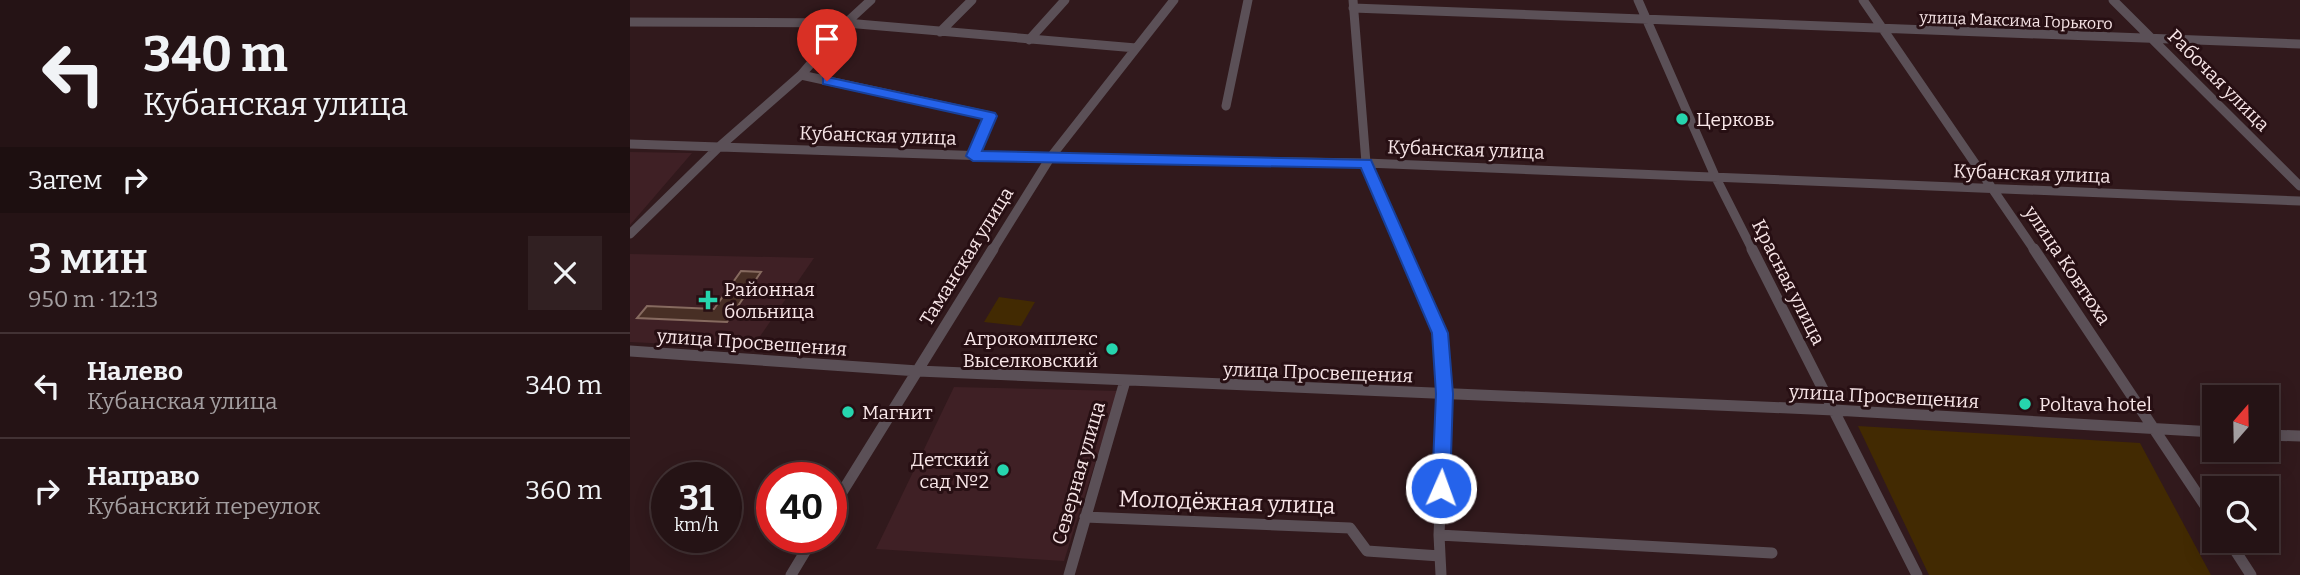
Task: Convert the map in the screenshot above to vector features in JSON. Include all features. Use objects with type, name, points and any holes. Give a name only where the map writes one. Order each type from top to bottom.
[{"type":"street","points":[[630,234],[719,146],[802,75],[846,23],[872,0]]},
{"type":"street","points":[[940,32],[972,0]]},
{"type":"street","points":[[1029,40],[1065,0]]},
{"type":"street","name":"Таманская улица","points":[[847,484],[1050,158],[1174,0]]},
{"type":"street","points":[[1226,106],[1248,0]]},
{"type":"street","name":"Красная улица","points":[[1638,0],[1715,176],[1917,575]]},
{"type":"street","name":"улица Ковтюха","points":[[1863,0],[1994,189],[2202,501]]},
{"type":"street","name":"Рабочая улица","points":[[2113,0],[2300,186]]},
{"type":"street","points":[[1353,4],[1366,163],[1440,333],[1445,394],[1439,535],[1441,575]]},
{"type":"street","name":"улица Максима Горького","points":[[1353,4],[1646,20],[2300,44]]},
{"type":"street","points":[[630,22],[846,23],[1136,48]]},
{"type":"street","points":[[802,75],[990,116],[973,156]]},
{"type":"street","name":"Кубанская улица","points":[[630,144],[1050,158],[1366,163],[2300,201]]},
{"type":"street","name":"улица Просвещения","points":[[630,351],[918,371],[1834,410],[2202,432]]},
{"type":"street","name":"Северная улица","points":[[1069,575],[1125,381]]},
{"type":"street","points":[[2279,435],[2300,436]]},
{"type":"street","name":"Молодёжная улица","points":[[1085,517],[1350,528],[1367,551],[1440,556]]},
{"type":"street","points":[[1439,535],[1772,553]]},
{"type":"street","points":[[791,575],[804,553]]},
{"type":"street","points":[[2237,553],[2251,575]]},
{"type":"shaded area","points":[[630,152],[692,153],[630,225]]},
{"type":"shaded area","name":"Районная больница","points":[[630,254],[814,258],[752,348],[630,342]]},
{"type":"shaded area","points":[[999,297],[1035,302],[1021,326],[984,322]]},
{"type":"shaded area","name":"Детский сад №2","points":[[954,387],[1118,391],[1064,561],[876,549]]},
{"type":"shaded area","points":[[1858,426],[2140,443],[2211,575],[1929,575]]},
{"type":"building","points":[[741,271],[761,272],[727,322],[637,318],[647,306],[714,309]]},
{"type":"place","name":"Церковь","points":[[1682,119]]},
{"type":"place","name":"Районная больница","points":[[708,300]]},
{"type":"place","name":"Агрокомплекс Выселковский","points":[[1112,349]]},
{"type":"place","name":"Poltava hotel","points":[[2025,404]]},
{"type":"place","name":"Магнит","points":[[848,412]]},
{"type":"place","name":"Детский сад №2","points":[[1003,470]]},
{"type":"route","points":[[827,81],[990,116],[973,156],[1366,163],[1440,333],[1445,394],[1441,488]]}]
